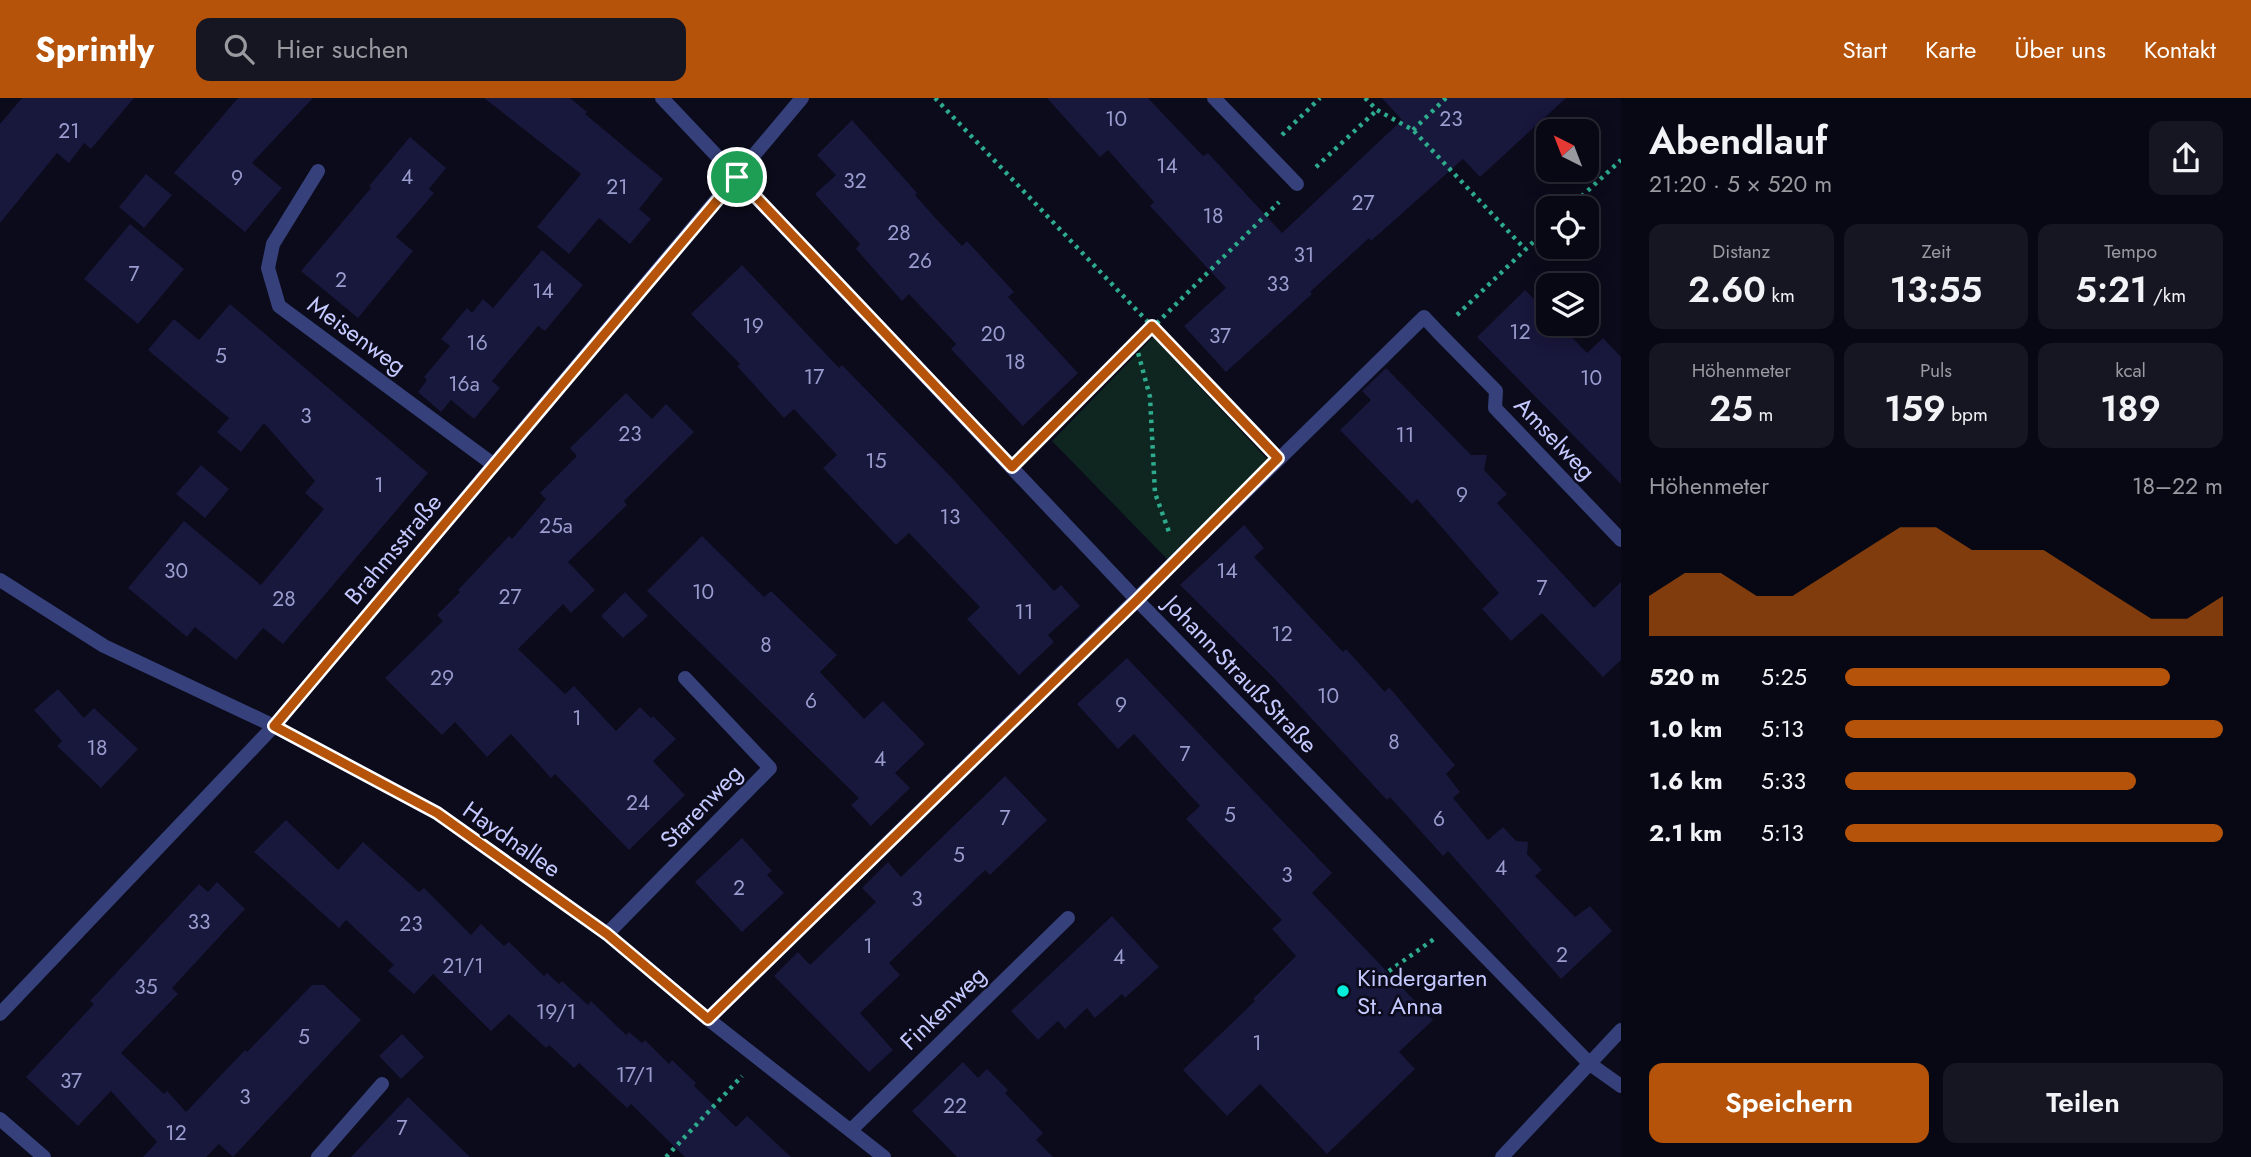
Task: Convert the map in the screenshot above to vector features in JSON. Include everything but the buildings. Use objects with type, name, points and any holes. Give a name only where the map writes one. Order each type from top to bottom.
[{"type":"street","name":"Johann-Strauß-Straße","points":[[662,98],[1137,600],[1590,1064],[1621,1086]]},
{"type":"street","name":"Brahmsstraße","points":[[0,1014],[274,726],[802,98]]},
{"type":"street","points":[[1214,98],[1297,184]]},
{"type":"street","name":"Meisenweg","points":[[318,171],[274,244],[268,268],[279,306],[494,465]]},
{"type":"street","points":[[708,1019],[1423,317],[1439,333]]},
{"type":"street","name":"Amselweg","points":[[1439,333],[1496,391],[1495,408],[1621,540]]},
{"type":"street","name":"Haydnallee","points":[[0,580],[104,646],[274,726],[437,813],[607,934],[708,1019],[884,1157]]},
{"type":"street","name":"Starenweg","points":[[607,934],[770,768],[685,678]]},
{"type":"street","name":"Finkenweg","points":[[850,1130],[1068,918]]},
{"type":"street","points":[[1502,1157],[1621,1030]]},
{"type":"street","points":[[318,1157],[382,1084]]},
{"type":"street","points":[[0,1119],[44,1157]]},
{"type":"path","points":[[935,98],[1278,458]]},
{"type":"path","points":[[1266,150],[1320,98]]},
{"type":"path","points":[[1365,98],[1377,110],[1413,130],[1525,249]]},
{"type":"path","points":[[1413,130],[1446,98]]},
{"type":"path","points":[[1012,467],[1297,184],[1377,110]]},
{"type":"path","points":[[1582,196],[1621,160]]},
{"type":"path","points":[[1439,333],[1536,239]]},
{"type":"path","points":[[1135,344],[1150,397],[1155,493],[1169,532],[1181,554]]},
{"type":"path","points":[[1375,981],[1454,925]]},
{"type":"path","points":[[666,1157],[760,1058]]},
{"type":"green space","points":[[1153,337],[1267,459],[1168,560],[1052,441]]},
{"type":"place","name":"Kindergarten St. Anna","points":[[1343,991]]},
{"type":"route","points":[[737,177],[1012,467],[1152,326],[1278,458],[1137,600],[708,1019],[607,934],[437,813],[274,726],[737,177]]}]
